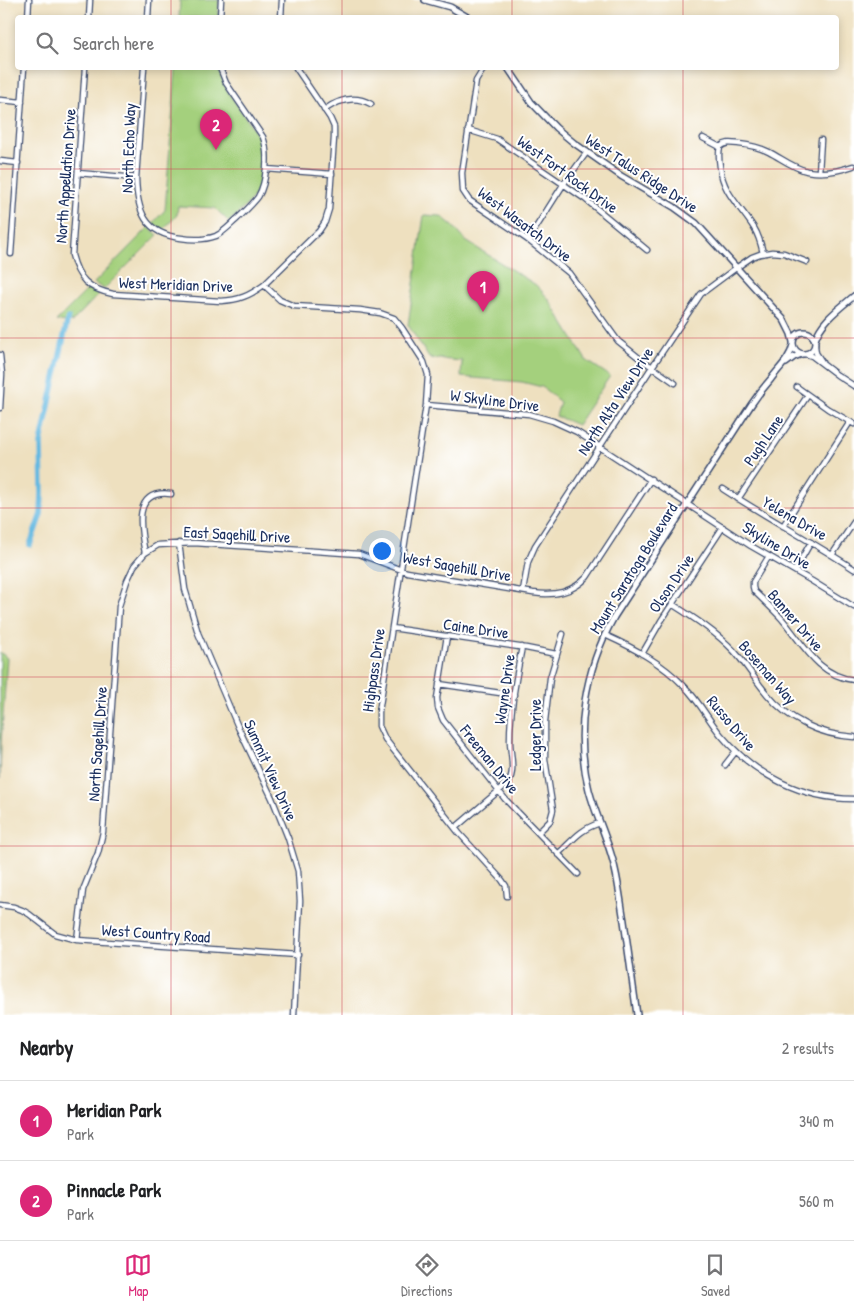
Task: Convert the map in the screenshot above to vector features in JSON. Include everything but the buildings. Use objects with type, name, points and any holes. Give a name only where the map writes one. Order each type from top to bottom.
[{"type":"street","points":[[28,15],[29,0]]},
{"type":"street","points":[[88,15],[90,0]]},
{"type":"street","points":[[148,15],[149,0]]},
{"type":"street","points":[[220,15],[221,0]]},
{"type":"street","points":[[281,15],[282,0]]},
{"type":"street","points":[[425,0],[450,7],[465,15]]},
{"type":"street","points":[[11,254],[24,70]]},
{"type":"street","name":"North Appellation Drive","points":[[85,70],[72,255],[79,275],[86,283]]},
{"type":"street","name":"North Echo Way","points":[[144,70],[136,178],[137,193],[140,211],[158,231],[176,238],[200,240],[224,231],[256,199],[263,187],[266,169]]},
{"type":"street","points":[[221,70],[226,83],[263,137],[266,145],[266,169],[332,174]]},
{"type":"street","name":"West Meridian Drive","points":[[86,283],[95,289],[112,294],[221,301],[235,300],[256,291],[313,238],[322,226],[329,209],[334,127],[330,118],[297,70]]},
{"type":"street","points":[[468,130],[476,81],[483,70]]},
{"type":"street","name":"West Talus Ridge Drive","points":[[509,70],[531,102],[564,136],[621,176],[688,217],[703,230],[784,320],[795,329],[804,332]]},
{"type":"street","points":[[0,100],[22,102]]},
{"type":"street","points":[[324,110],[341,100],[362,100],[371,104]]},
{"type":"street","name":"West Fort Rock Drive","points":[[468,130],[497,139],[584,199],[647,250]]},
{"type":"street","name":"West Wasatch Drive","points":[[468,130],[462,173],[463,191],[469,200],[528,240],[569,272],[618,341],[675,382]]},
{"type":"street","points":[[703,138],[720,148]]},
{"type":"street","points":[[819,172],[821,140]]},
{"type":"street","points":[[807,262],[784,253],[763,253],[756,232],[730,197],[725,187],[719,164],[720,148],[724,144],[729,143],[751,146],[764,150],[801,169],[819,172],[839,171],[854,166]]},
{"type":"street","points":[[528,240],[563,185],[587,152]]},
{"type":"street","points":[[0,161],[18,163]]},
{"type":"street","points":[[78,173],[136,178]]},
{"type":"street","name":"North Alta View Drive","points":[[523,591],[528,562],[535,546],[701,294],[736,268],[763,253]]},
{"type":"street","name":"Highpass Drive","points":[[264,284],[276,297],[294,306],[360,310],[380,313],[394,318],[424,362],[428,375],[426,405],[378,716],[380,730],[385,739],[456,828],[502,880],[506,886],[507,896]]},
{"type":"street","points":[[854,296],[813,330],[797,335],[793,344],[798,352],[812,356],[854,386]]},
{"type":"street","name":"West Talus Ridge Drive","points":[[784,320],[790,331],[793,344]]},
{"type":"street","points":[[804,354],[810,352],[818,332],[826,321]]},
{"type":"street","points":[[804,332],[811,334],[818,356],[824,365]]},
{"type":"street","name":"Mount Saratoga Boulevard","points":[[637,1015],[617,877],[587,780],[583,729],[590,677],[597,654],[614,617],[751,405],[792,352],[793,344]]},
{"type":"street","name":"Mount Saratoga Boulevard","points":[[783,365],[794,357],[804,354]]},
{"type":"street","points":[[0,355],[2,374],[0,408]]},
{"type":"street","points":[[783,526],[852,423],[798,387]]},
{"type":"street","name":"Pugh Lane","points":[[738,499],[808,395]]},
{"type":"street","name":"W Skyline Drive","points":[[426,405],[529,414],[553,421],[577,432],[687,504]]},
{"type":"street","points":[[523,591],[556,594],[569,590],[581,582],[608,545],[650,479]]},
{"type":"street","name":"Yelena Drive","points":[[723,489],[854,569]]},
{"type":"street","points":[[145,552],[140,525],[141,510],[149,498],[161,493],[171,494]]},
{"type":"street","name":"Skyline Drive","points":[[687,504],[854,607]]},
{"type":"street","points":[[832,555],[854,522]]},
{"type":"street","name":"Olson Drive","points":[[642,654],[652,635],[723,527]]},
{"type":"street","points":[[795,570],[811,542]]},
{"type":"street","name":"East Sagehill Drive","points":[[145,552],[158,545],[179,543],[330,552]]},
{"type":"street","name":"Summit View Drive","points":[[179,543],[185,589],[198,633],[238,727],[272,798],[290,844],[298,871],[300,901],[294,1015]]},
{"type":"street","name":"North Sagehill Drive","points":[[77,940],[83,890],[98,853],[104,832],[119,606],[134,566],[145,552]]},
{"type":"street","name":"West Sagehill Drive","points":[[330,552],[359,554],[400,570],[523,591]]},
{"type":"street","name":"Banner Drive","points":[[770,556],[754,582],[754,590],[780,617],[819,665],[838,676],[854,680]]},
{"type":"street","name":"Boseman Way","points":[[672,604],[709,628],[725,642],[745,664],[767,694],[789,715],[821,731],[854,737]]},
{"type":"street","name":"Caine Drive","points":[[392,628],[522,647],[556,654]]},
{"type":"street","name":"Ledger Drive","points":[[538,833],[550,821],[553,810],[546,764],[544,730],[548,689],[563,634]]},
{"type":"street","name":"Russo Drive","points":[[605,635],[642,654],[669,672],[699,704],[720,734],[736,751],[763,773],[790,787],[806,792],[823,796],[854,799]]},
{"type":"street","name":"Freeman Drive","points":[[447,636],[437,703],[443,720],[499,791],[578,874]]},
{"type":"street","name":"Wayne Drive","points":[[456,828],[508,783],[512,775],[510,735],[522,647]]},
{"type":"street","points":[[439,684],[514,695]]},
{"type":"street","points":[[725,765],[736,751]]},
{"type":"street","points":[[558,854],[589,826],[600,823]]},
{"type":"street","name":"West Country Road","points":[[0,905],[22,910],[55,934],[77,940],[298,955]]},
{"type":"green space","points":[[180,0],[219,0],[218,15],[179,15]]},
{"type":"green space","points":[[176,70],[219,70],[227,89],[254,129],[260,142],[262,156],[258,186],[252,199],[229,222],[215,208],[178,206],[177,215],[163,230],[153,223],[165,210]]},
{"type":"green space","points":[[424,215],[441,216],[466,241],[536,285],[548,298],[586,360],[610,376],[577,425],[556,416],[560,402],[542,387],[522,382],[461,377],[462,361],[429,358],[408,325]]},
{"type":"green space","points":[[149,227],[158,235],[104,289],[94,283]]},
{"type":"green space","points":[[89,288],[99,294],[72,322],[56,321]]},
{"type":"green space","points":[[0,652],[7,658],[0,779]]},
{"type":"waterway","points":[[30,545],[41,514],[41,443],[68,318]]},
{"type":"place","name":"Pinnacle Park","points":[[216,150]]},
{"type":"place","name":"Meridian Park","points":[[483,312]]}]
